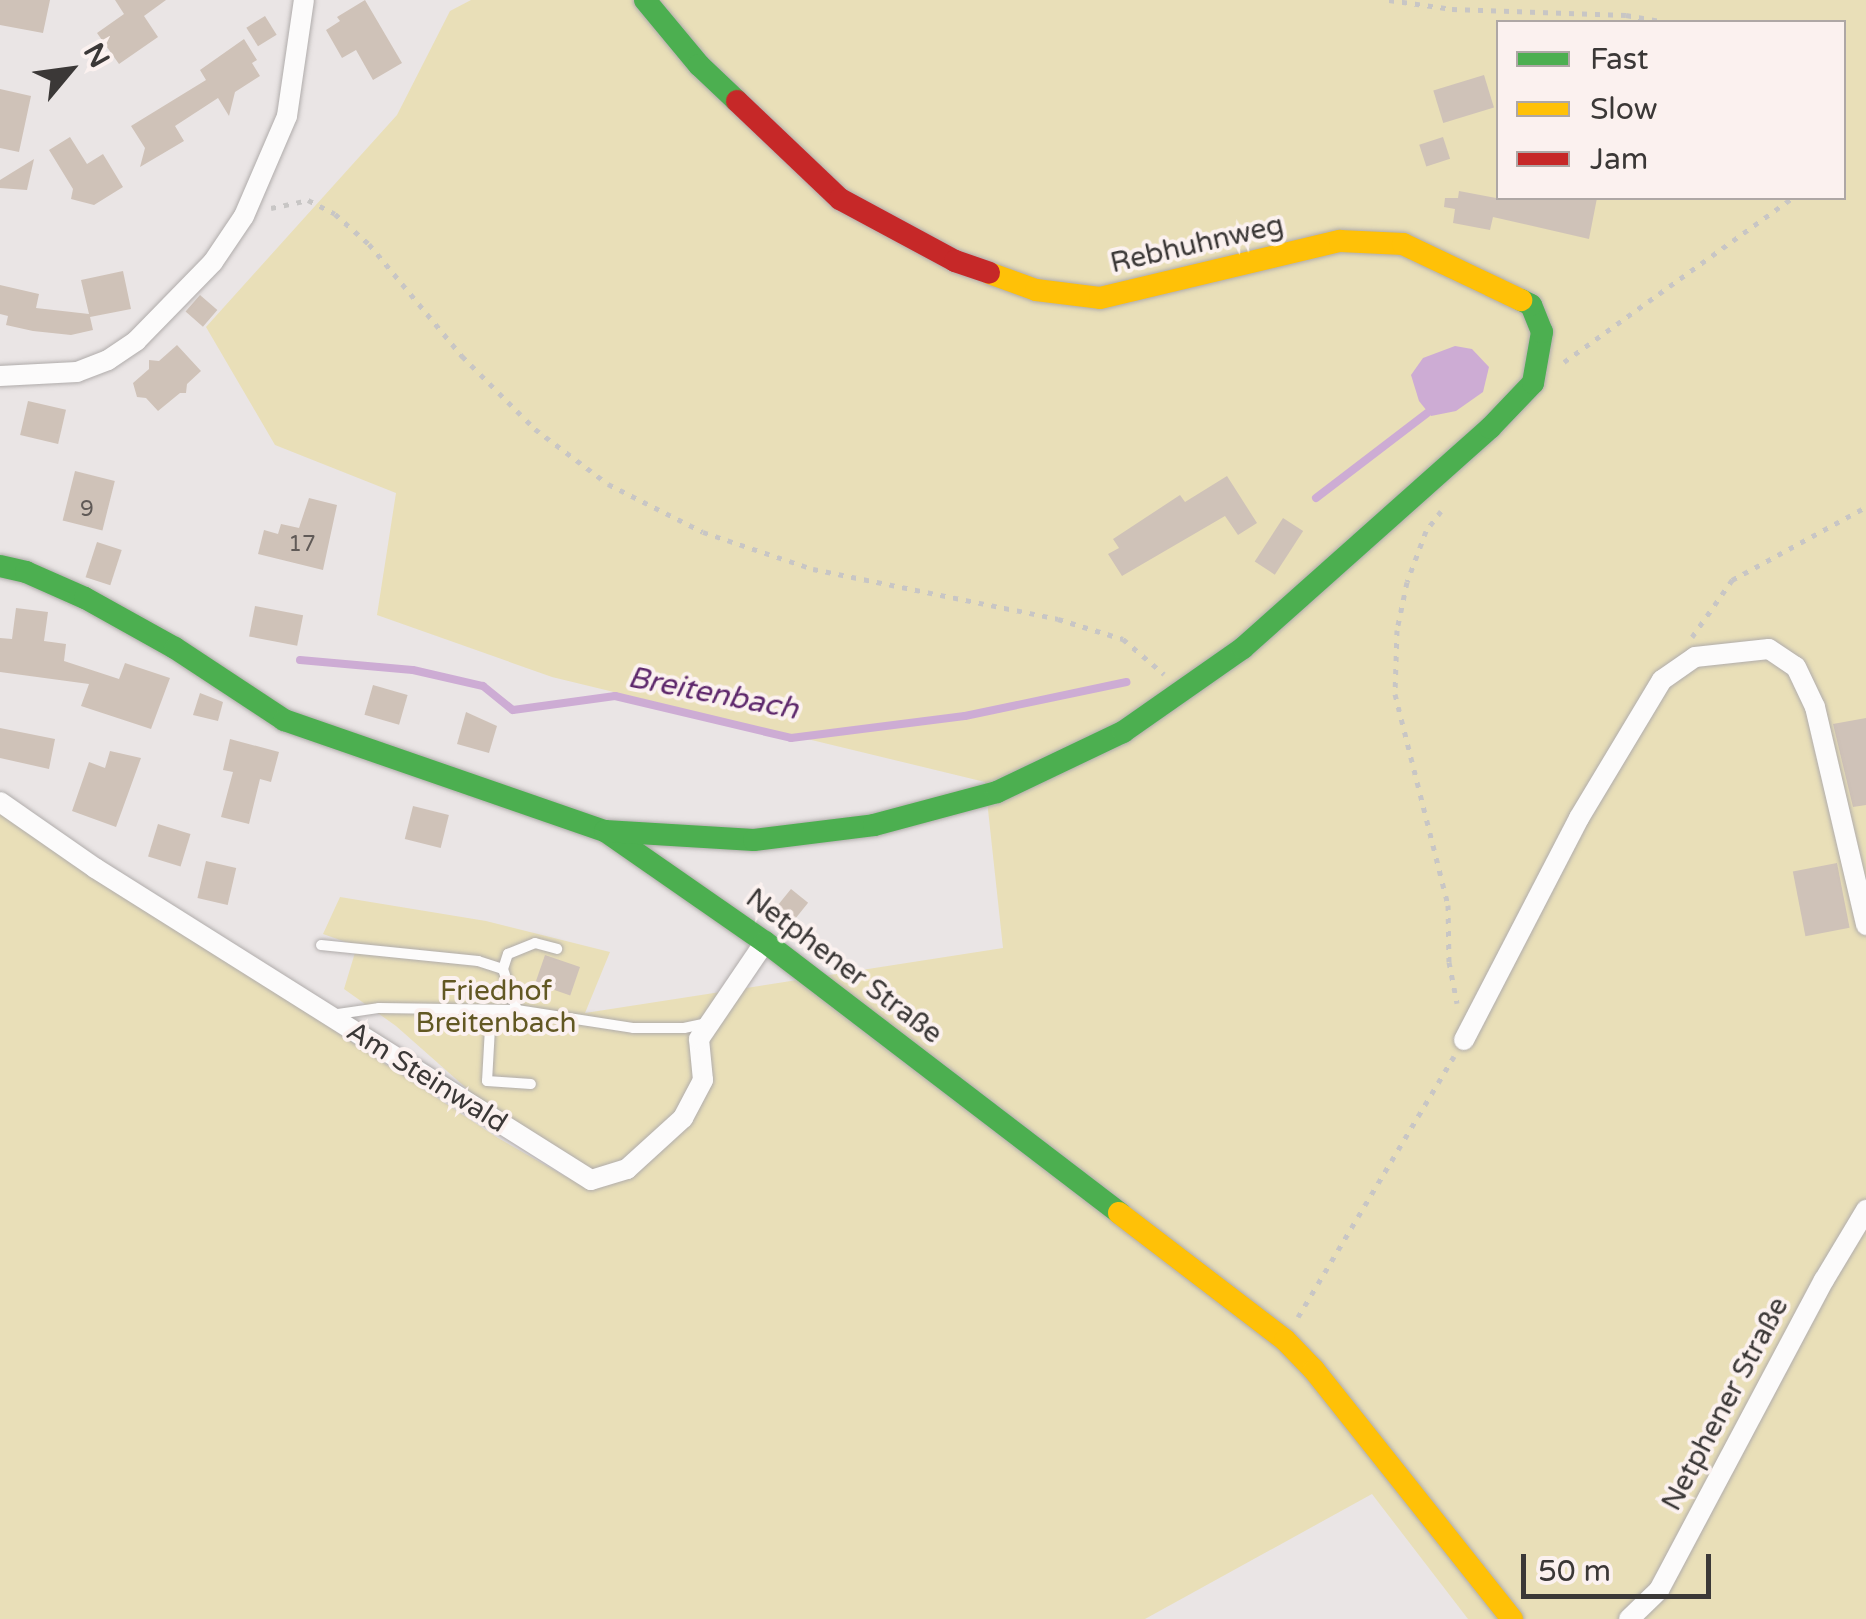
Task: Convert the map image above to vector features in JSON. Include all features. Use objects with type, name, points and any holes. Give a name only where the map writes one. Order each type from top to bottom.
[{"type":"street","points":[[0,376],[77,372],[108,360],[170,309],[213,262],[244,216],[287,116],[304,0]]},
{"type":"street","name":"Rebhuhnweg","points":[[646,0],[699,65],[840,199],[955,261],[1036,290],[1100,298],[1340,242],[1403,244],[1531,306],[1542,332],[1534,383]]},
{"type":"street","points":[[605,830],[754,840],[874,826],[997,792],[1123,732],[1244,648],[1490,428],[1534,383]]},
{"type":"street","name":"Netphener Straße","points":[[0,566],[85,598],[174,648],[284,720],[605,830],[765,942],[1284,1340],[1326,1384],[1512,1619]]},
{"type":"street","points":[[1464,1040],[1579,818],[1662,680],[1696,657],[1769,648],[1796,667],[1815,707],[1866,924]]},
{"type":"street","name":"Am Steinwald","points":[[0,802],[95,868],[591,1180],[627,1169],[683,1118],[703,1080],[699,1040],[765,942]]},
{"type":"street","name":"Netphener Straße","points":[[1628,1619],[1659,1590],[1675,1564],[1824,1280],[1866,1210]]},
{"type":"lane","points":[[517,1010],[503,969],[508,954],[535,943],[557,949]]},
{"type":"lane","points":[[321,945],[478,960],[503,969]]},
{"type":"lane","points":[[329,1015],[380,1008],[517,1010],[633,1028],[684,1028],[708,1022]]},
{"type":"lane","points":[[490,1010],[487,1082],[531,1084]]},
{"type":"path","points":[[1389,0],[1452,9],[1626,15],[1653,20]]},
{"type":"path","points":[[244,216],[308,200],[335,214],[370,244],[462,356],[535,430],[608,484],[704,532],[813,570],[1058,619],[1123,639],[1183,690]]},
{"type":"path","points":[[1534,383],[1789,200]]},
{"type":"path","points":[[1284,1340],[1464,1040],[1449,962],[1448,906],[1395,694],[1398,630],[1407,582],[1426,531],[1450,499]]},
{"type":"path","points":[[1662,680],[1732,580],[1866,508]]},
{"type":"green space","name":"Friedhof Breitenbach","points":[[471,0],[1866,0],[1866,1619],[1468,1619],[1372,1494],[1145,1619],[0,1619],[0,811],[498,1138],[568,1178],[396,1026],[344,989],[357,946],[323,934],[340,897],[486,921],[610,952],[585,1013],[1003,948],[985,782],[552,677],[377,615],[396,493],[275,445],[206,327],[397,115],[450,11]]},
{"type":"shaded area","points":[[1455,346],[1472,349],[1489,367],[1483,392],[1456,411],[1431,416],[1419,401],[1411,375],[1423,358]]},
{"type":"building","points":[[0,0],[50,0],[43,33],[0,25]]},
{"type":"building","points":[[115,0],[166,0],[144,16],[158,37],[119,64],[97,33],[124,14]]},
{"type":"building","points":[[365,0],[402,63],[373,80],[356,50],[342,58],[326,30],[340,21],[337,17]]},
{"type":"building","points":[[265,16],[277,35],[258,46],[246,28]]},
{"type":"building","points":[[244,39],[257,60],[252,63],[260,76],[235,92],[229,116],[218,98],[175,126],[184,141],[140,167],[145,148],[131,126],[206,80],[200,70]]},
{"type":"building","points":[[1484,75],[1494,108],[1443,123],[1433,90]]},
{"type":"building","points":[[0,89],[31,96],[19,152],[0,148]]},
{"type":"building","points":[[70,137],[87,164],[103,154],[123,187],[94,205],[71,199],[73,189],[49,150]]},
{"type":"building","points":[[1443,137],[1450,159],[1426,167],[1419,145]]},
{"type":"building","points":[[34,159],[27,190],[0,188],[0,180]]},
{"type":"building","points":[[1459,191],[1496,200],[1597,200],[1589,239],[1493,217],[1490,230],[1453,223],[1455,209],[1444,207],[1445,198],[1458,198]]},
{"type":"building","points":[[123,271],[131,309],[90,317],[93,330],[71,335],[33,331],[6,325],[8,316],[0,314],[0,285],[39,294],[36,308],[89,314],[81,280]]},
{"type":"building","points":[[200,295],[217,310],[203,327],[186,312]]},
{"type":"building","points":[[177,345],[201,371],[187,384],[186,393],[180,393],[158,411],[146,398],[137,397],[133,383],[149,369],[149,360],[159,361]]},
{"type":"building","points":[[28,401],[66,410],[58,444],[20,435]]},
{"type":"building","points":[[75,471],[115,481],[102,530],[63,520]]},
{"type":"building","points":[[1227,476],[1257,523],[1238,535],[1225,516],[1122,576],[1108,554],[1119,548],[1113,539],[1180,495],[1185,502]]},
{"type":"building","points":[[309,498],[337,505],[323,570],[258,554],[264,530],[278,534],[281,524],[299,528]]},
{"type":"building","points":[[1283,518],[1303,531],[1275,575],[1255,562]]},
{"type":"building","points":[[97,542],[122,550],[110,585],[86,577]]},
{"type":"building","points":[[255,606],[303,615],[297,646],[249,636]]},
{"type":"building","points":[[16,608],[48,612],[44,641],[66,644],[64,661],[119,679],[125,663],[170,678],[151,729],[81,706],[89,684],[0,672],[0,638],[12,639]]},
{"type":"building","points":[[373,685],[408,695],[399,725],[364,715]]},
{"type":"building","points":[[200,693],[223,702],[218,721],[193,715]]},
{"type":"building","points":[[466,712],[497,726],[489,753],[457,744]]},
{"type":"building","points":[[1866,718],[1866,805],[1853,807],[1833,724]]},
{"type":"building","points":[[0,728],[55,739],[49,769],[0,758]]},
{"type":"building","points":[[230,739],[279,752],[271,782],[260,779],[249,824],[221,817],[233,772],[223,770]]},
{"type":"building","points":[[110,751],[141,758],[116,827],[72,811],[89,762],[105,768]]},
{"type":"building","points":[[413,806],[449,815],[441,848],[405,839]]},
{"type":"building","points":[[158,824],[191,834],[181,866],[148,857]]},
{"type":"building","points":[[206,861],[236,868],[228,905],[197,898]]},
{"type":"building","points":[[1837,863],[1850,928],[1805,936],[1793,872]]},
{"type":"building","points":[[791,889],[808,903],[790,925],[773,912]]},
{"type":"building","points":[[545,955],[580,967],[570,995],[535,983]]},
{"type":"waterway","name":"Breitenbach","points":[[1316,498],[1427,413]]},
{"type":"waterway","name":"Breitenbach","points":[[300,660],[413,670],[483,686],[513,710],[615,696],[791,738],[965,716],[1126,682]]},
{"type":"traffic: fast","points":[[645,0],[699,65],[737,101]]},
{"type":"traffic: fast","points":[[605,831],[754,840],[874,825],[997,792],[1123,732],[1243,648],[1490,428],[1533,383],[1542,332],[1531,305],[1521,300]]},
{"type":"traffic: fast","points":[[0,566],[26,572],[85,598],[175,648],[284,720],[605,831],[765,942],[1119,1213]]},
{"type":"traffic: slow","points":[[989,273],[1036,290],[1100,298],[1340,241],[1403,244],[1521,300]]},
{"type":"traffic: slow","points":[[1119,1213],[1285,1340],[1314,1370],[1512,1619]]},
{"type":"traffic: jam","points":[[737,101],[840,199],[955,261],[989,273]]}]
